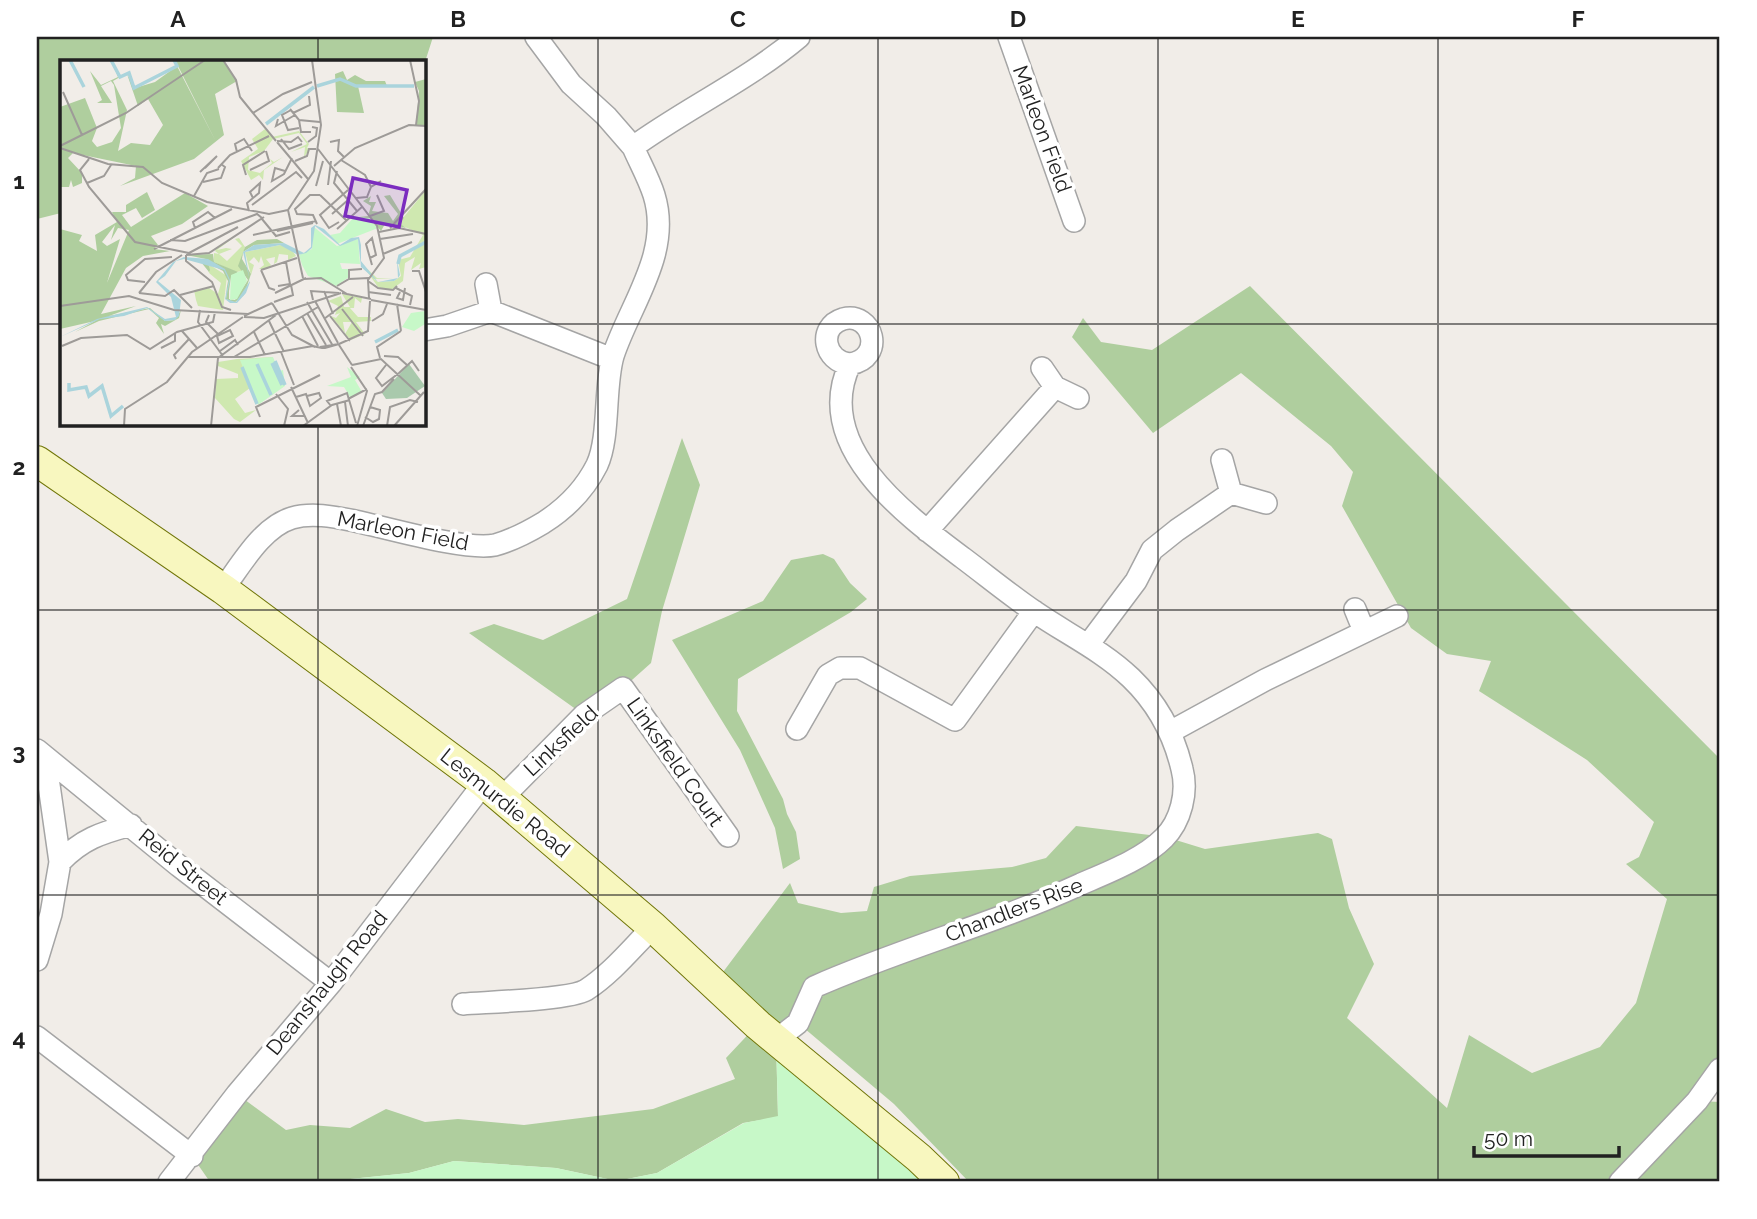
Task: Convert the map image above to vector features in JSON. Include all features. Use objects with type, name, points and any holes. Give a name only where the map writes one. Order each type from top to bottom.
[{"type":"street","name":"Marleon Field","points":[[223,589],[267,533],[291,518],[334,517],[462,544],[493,545],[521,536],[549,519],[576,497],[598,464],[612,359],[653,261],[658,231],[655,197],[632,147],[606,116],[571,84],[536,37]]},
{"type":"street","points":[[632,147],[667,122],[742,79],[799,37]]},
{"type":"street","name":"Marleon Field","points":[[1009,37],[1074,221]]},
{"type":"street","points":[[486,284],[491,311]]},
{"type":"street","points":[[425,330],[447,326],[491,311],[612,359]]},
{"type":"street","name":"Chandlers Rise","points":[[776,1041],[798,1023],[814,987],[856,968],[1030,908],[1101,876],[1147,851],[1166,837],[1179,817],[1184,792],[1184,774],[1170,732],[1152,703],[1130,677],[1088,645],[1034,611],[927,531],[870,476],[848,436],[843,418],[841,396],[850,365]]},
{"type":"street","points":[[1042,368],[1055,387],[1079,398]]},
{"type":"street","points":[[927,531],[1055,387]]},
{"type":"street","points":[[1222,460],[1231,493]]},
{"type":"street","name":"Lesmurdie Road","points":[[37,461],[223,589],[493,790],[653,927],[776,1041],[919,1158],[944,1182]]},
{"type":"street","points":[[1231,493],[1266,503]]},
{"type":"street","points":[[1088,645],[1136,582],[1152,550],[1231,493]]},
{"type":"street","points":[[1355,609],[1364,631]]},
{"type":"street","points":[[797,729],[828,675],[840,668],[860,668],[955,720],[1034,611]]},
{"type":"street","points":[[1170,732],[1265,680],[1397,616]]},
{"type":"street","name":"Linksfield","points":[[493,790],[584,715],[623,688]]},
{"type":"street","name":"Linksfield Court","points":[[623,688],[728,836]]},
{"type":"street","points":[[37,960],[51,914],[60,862],[41,754]]},
{"type":"street","name":"Reid Street","points":[[41,754],[179,866],[331,983]]},
{"type":"street","name":"Deanshaugh Road","points":[[169,1182],[192,1156],[237,1094],[493,790]]},
{"type":"street","points":[[60,862],[73,849],[97,834],[131,825]]},
{"type":"street","points":[[463,1004],[583,991],[605,975],[653,927]]},
{"type":"street","points":[[37,1037],[192,1156]]},
{"type":"street","points":[[1620,1182],[1697,1101],[1720,1069]]},
{"type":"green space","points":[[37,37],[433,37],[425,62],[60,60],[60,213],[37,219]]},
{"type":"green space","points":[[1250,286],[1720,759],[1720,1069],[1698,1101],[1720,1102],[1720,1182],[969,1182],[894,1104],[798,1023],[776,1041],[778,1117],[743,1123],[657,1173],[617,1181],[556,1168],[454,1161],[409,1173],[321,1182],[210,1182],[192,1156],[237,1094],[286,1130],[310,1125],[350,1128],[386,1109],[425,1122],[458,1119],[524,1125],[653,1109],[735,1079],[726,1058],[757,1025],[714,984],[790,883],[798,903],[841,913],[867,911],[874,887],[910,876],[1012,867],[1046,858],[1076,826],[1166,837],[1205,849],[1318,833],[1332,839],[1349,908],[1374,964],[1347,1018],[1447,1108],[1469,1035],[1532,1073],[1600,1047],[1636,1003],[1667,899],[1626,864],[1639,857],[1654,822],[1587,760],[1479,691],[1491,661],[1447,654],[1411,628],[1342,506],[1353,472],[1331,446],[1241,373],[1153,433],[1072,337],[1083,318],[1101,342],[1152,350]]},
{"type":"green space","points":[[682,438],[700,485],[662,611],[651,663],[623,688],[584,715],[469,633],[494,624],[543,640],[627,599]]},
{"type":"green space","points":[[823,554],[834,559],[850,583],[867,599],[851,612],[738,679],[737,711],[783,799],[796,832],[800,859],[783,869],[775,828],[740,750],[672,640],[763,601],[791,560]]},
{"type":"green space","points":[[776,1040],[944,1182],[321,1182],[409,1173],[454,1161],[556,1168],[617,1181],[657,1173],[744,1123],[778,1116]]}]
